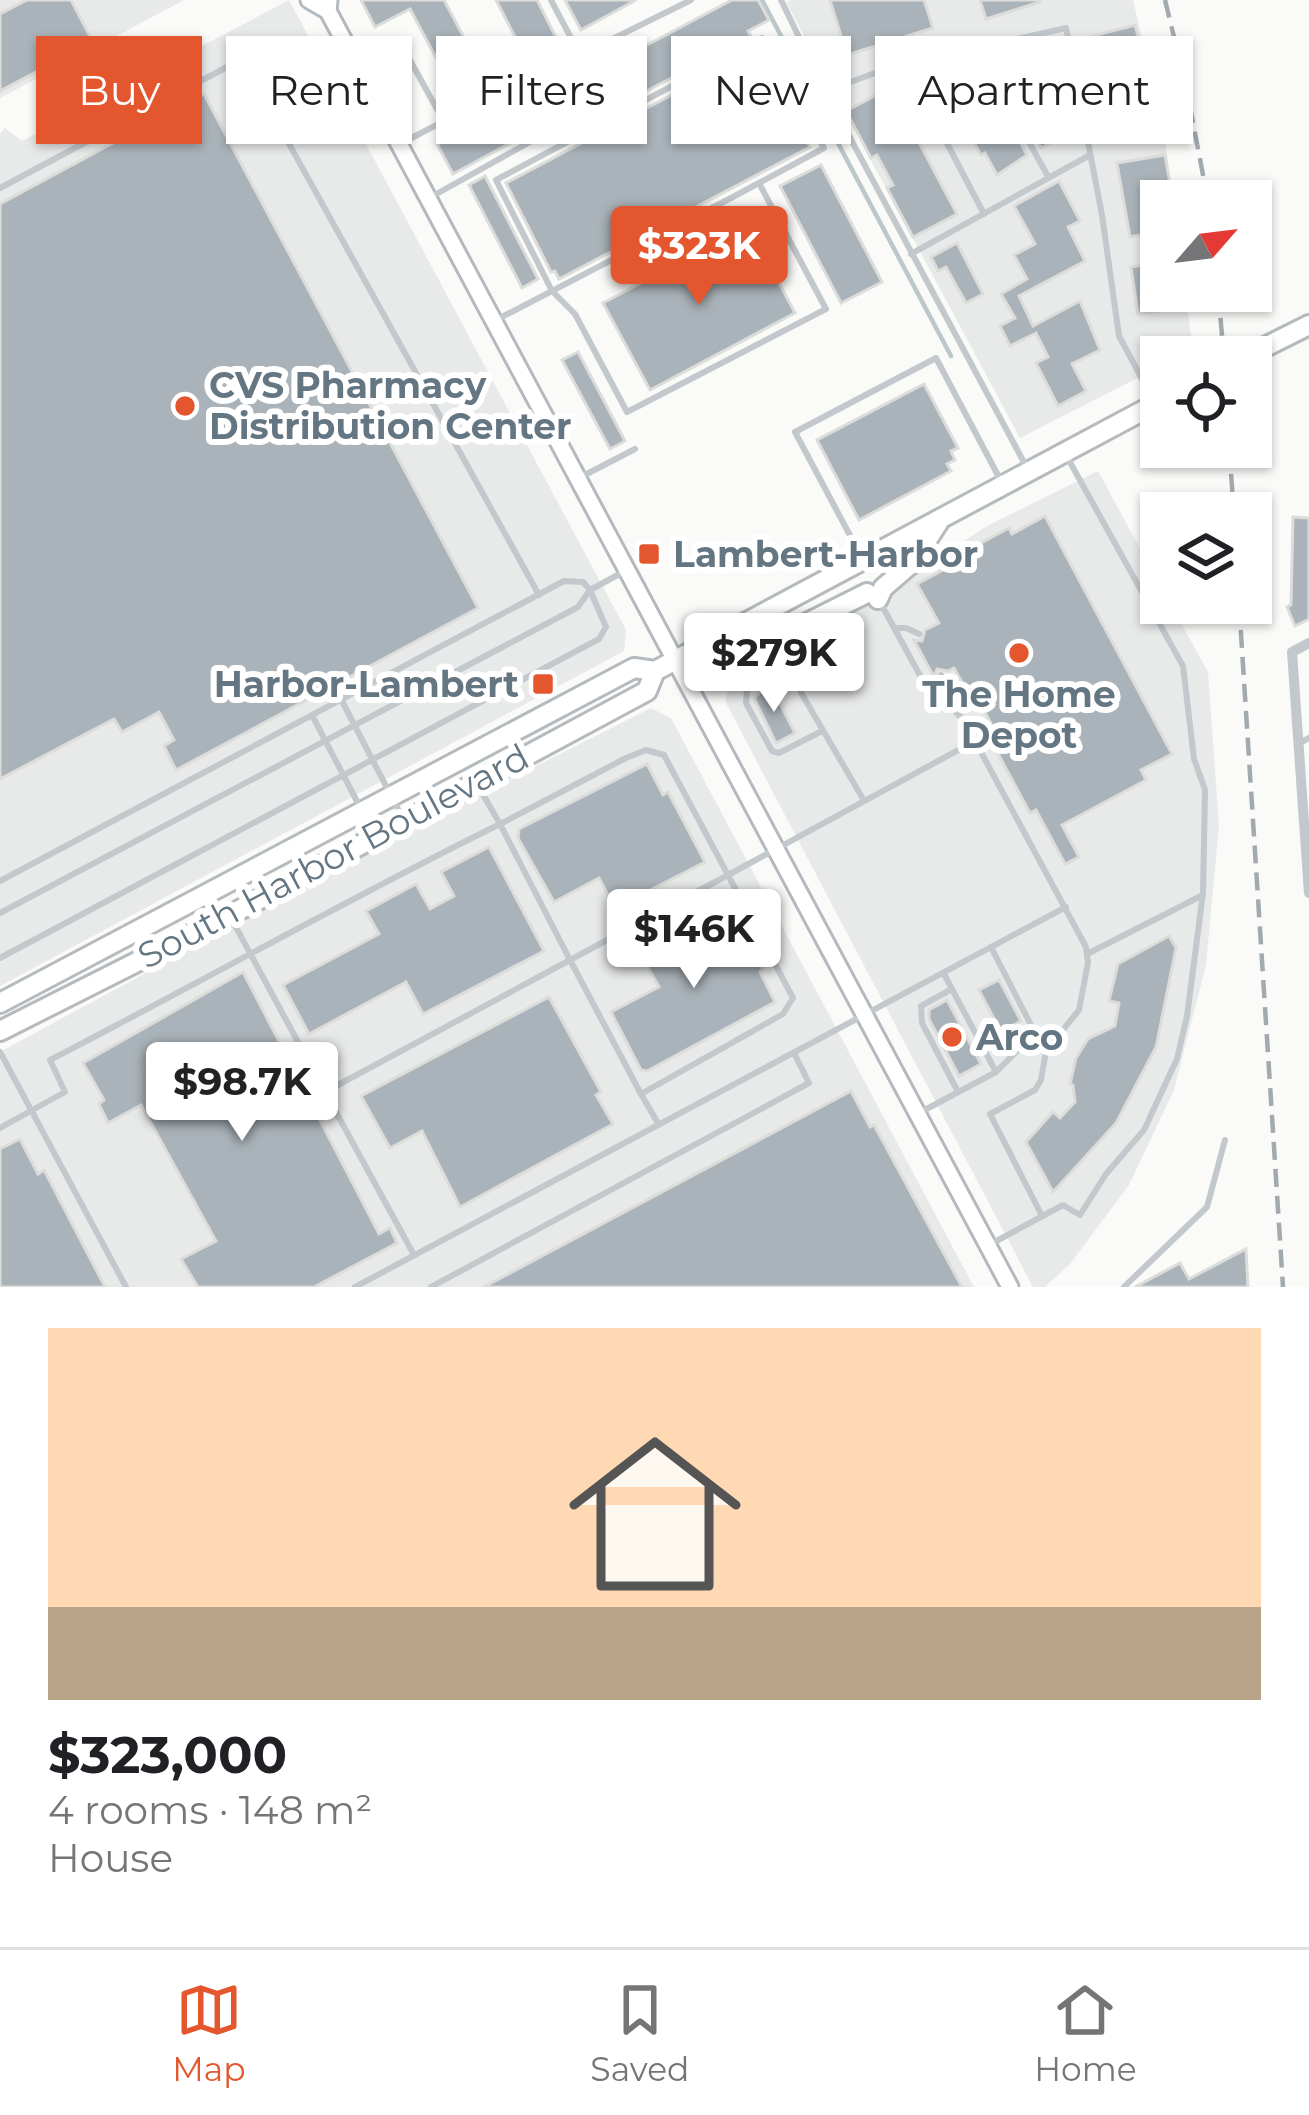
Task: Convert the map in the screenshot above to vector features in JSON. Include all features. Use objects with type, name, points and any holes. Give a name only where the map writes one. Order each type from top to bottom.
[{"type":"main road","points":[[309,0],[328,5],[343,36]]},
{"type":"main road","points":[[399,144],[1010,1287]]},
{"type":"main road","points":[[1272,344],[1309,325]]},
{"type":"main road","name":"South Harbor Boulevard","points":[[0,1003],[634,668],[655,671],[1140,412]]},
{"type":"main road","points":[[733,630],[799,627],[872,596],[912,563],[941,519]]},
{"type":"main road","name":"South Harbor Boulevard","points":[[0,1031],[230,915],[647,691],[655,671]]},
{"type":"street","points":[[1309,643],[1292,652],[1304,741],[1309,893]]},
{"type":"lane","points":[[551,0],[567,36]]},
{"type":"lane","points":[[615,36],[690,0]]},
{"type":"lane","points":[[781,0],[798,36]]},
{"type":"lane","points":[[1028,36],[1066,28],[1068,36]]},
{"type":"lane","points":[[493,322],[552,291],[758,183],[824,148],[762,38],[496,180],[552,291],[575,314],[627,412],[826,309],[758,183]]},
{"type":"lane","points":[[0,188],[242,59],[539,595]]},
{"type":"lane","points":[[412,64],[436,107]]},
{"type":"lane","points":[[851,140],[1029,471]]},
{"type":"lane","points":[[428,199],[526,144]]},
{"type":"lane","points":[[948,144],[984,214]]},
{"type":"lane","points":[[1030,144],[1049,178]]},
{"type":"lane","points":[[1088,144],[1119,336],[1140,372]]},
{"type":"lane","points":[[911,254],[1090,155]]},
{"type":"lane","points":[[864,561],[796,432],[808,425],[935,358],[1003,485]]},
{"type":"lane","points":[[576,479],[635,448]]},
{"type":"lane","points":[[988,1245],[1063,1205],[1080,1215],[1106,1174],[1144,1130],[1177,1059],[1202,895],[1205,790],[1194,759],[1183,666],[1065,452]]},
{"type":"lane","points":[[0,914],[582,604],[590,590],[625,571]]},
{"type":"lane","points":[[0,880],[565,581],[583,581],[590,590],[605,627],[599,638],[0,958]]},
{"type":"lane","points":[[872,596],[923,681],[960,716]]},
{"type":"lane","points":[[894,628],[919,634]]},
{"type":"lane","points":[[822,731],[779,753],[768,748],[745,694],[759,679],[785,665],[863,800]]},
{"type":"lane","points":[[941,675],[1087,954],[1079,1010],[1046,1052],[1035,1090],[990,1114],[1042,1216]]},
{"type":"lane","points":[[342,701],[403,819]]},
{"type":"lane","points":[[313,717],[362,811]]},
{"type":"lane","points":[[325,1092],[975,740]]},
{"type":"lane","points":[[0,1128],[65,1093],[50,1060],[646,750],[664,755],[793,998],[783,1014],[641,1094]]},
{"type":"lane","points":[[475,780],[659,1125]]},
{"type":"lane","points":[[1087,954],[1202,895]]},
{"type":"lane","points":[[356,1287],[1066,907]]},
{"type":"lane","points":[[230,915],[414,1256]]},
{"type":"lane","points":[[919,1112],[996,1072],[1035,1033],[991,947]]},
{"type":"lane","points":[[944,973],[996,1072]]},
{"type":"lane","points":[[952,989],[922,1006],[922,1023],[958,1091]]},
{"type":"lane","points":[[0,1052],[126,1287]]},
{"type":"lane","points":[[431,1287],[809,1083],[794,1053]]},
{"type":"lane","points":[[1124,1287],[1208,1207],[1225,1140]]},
{"type":"shaded area","points":[[0,0],[184,0],[116,36],[36,36],[36,79],[0,98]]},
{"type":"shaded area","points":[[289,0],[308,36],[226,36],[226,144],[366,144],[626,630],[624,651],[0,986],[0,134],[5,128],[22,141],[36,134],[36,144],[202,144],[202,46]]},
{"type":"shaded area","points":[[1133,0],[1142,36],[875,36],[875,144],[1166,144],[1170,180],[1140,180],[1140,312],[1188,312],[1191,336],[1140,336],[1140,377],[1020,438],[851,123],[851,36],[804,36],[786,2]]},
{"type":"shaded area","points":[[1098,471],[1140,548],[1140,624],[1182,624],[1208,672],[1219,826],[1206,965],[1174,1090],[1129,1185],[1070,1264],[1045,1287],[1033,1287],[725,701],[733,675],[894,587],[987,526]]},
{"type":"shaded area","points":[[651,708],[671,718],[974,1287],[0,1287],[0,1052],[407,831]]},
{"type":"building","points":[[27,0],[71,0],[90,36],[36,36],[36,72],[0,91],[0,14]]},
{"type":"building","points":[[361,0],[444,0],[463,36],[436,36],[436,58],[410,9],[375,27]]},
{"type":"building","points":[[496,0],[537,0],[555,36],[515,36]]},
{"type":"building","points":[[565,0],[636,0],[581,30]]},
{"type":"building","points":[[732,0],[758,0],[769,20],[748,31],[751,36],[671,36],[671,78],[647,91],[647,45]]},
{"type":"building","points":[[830,0],[924,0],[933,28],[908,36],[875,36],[875,46],[851,54],[851,36],[841,36]]},
{"type":"building","points":[[980,0],[1040,0],[1040,2],[986,19]]},
{"type":"building","points":[[1135,25],[1138,36],[1093,36]]},
{"type":"building","name":"CVS Pharmacy Distribution Center","points":[[202,95],[478,608],[176,770],[164,746],[174,740],[159,712],[122,732],[114,719],[0,779],[0,204],[111,144],[202,144]]},
{"type":"building","points":[[671,95],[671,144],[810,147],[559,279],[551,272],[506,183],[579,144],[647,144],[647,108]]},
{"type":"building","points":[[875,96],[875,144],[920,144],[957,214],[913,237],[887,188],[893,185],[877,155],[871,158],[851,120],[851,108]]},
{"type":"building","points":[[437,144],[509,144],[453,174]]},
{"type":"building","points":[[975,144],[1021,144],[1027,155],[997,175],[985,153],[981,155]]},
{"type":"building","points":[[1165,155],[1169,180],[1140,180],[1140,235],[1130,237],[1117,163]]},
{"type":"building","points":[[821,165],[882,282],[841,303],[780,186]]},
{"type":"building","points":[[485,176],[538,279],[522,288],[469,185]]},
{"type":"building","points":[[1059,181],[1080,221],[1068,227],[1085,261],[1019,296],[1033,326],[1080,301],[1100,350],[1072,364],[1086,391],[1058,406],[1036,363],[1048,357],[1036,333],[1010,346],[1000,326],[1015,318],[1001,294],[1027,279],[1014,255],[1035,244],[1014,206]]},
{"type":"building","points":[[749,226],[795,313],[650,390],[603,303]]},
{"type":"building","points":[[957,243],[983,294],[966,303],[946,267],[938,271],[931,257]]},
{"type":"building","points":[[1140,266],[1140,312],[1152,312],[1138,314],[1131,267]]},
{"type":"building","points":[[578,352],[625,441],[610,449],[562,360]]},
{"type":"building","points":[[924,384],[958,448],[951,451],[955,460],[947,464],[951,471],[859,520],[817,440]]},
{"type":"building","name":"The Home Depot","points":[[1045,516],[1172,754],[1141,770],[1146,780],[1062,825],[1079,857],[1065,864],[1036,810],[1030,813],[994,746],[1001,742],[974,692],[969,695],[954,668],[937,669],[934,677],[914,640],[922,641],[925,630],[939,623],[917,584],[1009,528],[1012,534]]},
{"type":"building","points":[[1293,517],[1309,518],[1309,619],[1295,626],[1287,607],[1291,605]]},
{"type":"building","points":[[770,684],[795,733],[776,743],[754,698]]},
{"type":"building","points":[[647,764],[663,795],[668,792],[705,862],[615,908],[599,878],[554,902],[518,838],[519,829]]},
{"type":"building","points":[[489,847],[544,951],[423,1014],[406,982],[309,1034],[283,985],[379,934],[366,911],[416,884],[430,909],[454,896],[441,872]]},
{"type":"building","points":[[729,908],[775,1002],[647,1071],[641,1070],[611,1012],[659,987],[641,955]]},
{"type":"building","points":[[1169,936],[1176,948],[1156,1047],[1116,1123],[1053,1192],[1026,1142],[1053,1112],[1060,1118],[1075,1102],[1070,1084],[1076,1058],[1088,1039],[1115,1026],[1119,1003],[1109,1001],[1118,964]]},
{"type":"building","points":[[243,972],[379,1234],[390,1228],[397,1243],[314,1287],[198,1287],[181,1259],[216,1241],[141,1105],[108,1123],[99,1104],[104,1100],[83,1063]]},
{"type":"building","points":[[999,980],[1021,1021],[1001,1032],[979,990]]},
{"type":"building","points":[[549,997],[601,1092],[596,1095],[613,1124],[460,1207],[422,1131],[390,1148],[361,1096]]},
{"type":"building","name":"Arco","points":[[947,1000],[981,1064],[959,1076],[929,1019],[929,1010]]},
{"type":"building","points":[[851,1091],[962,1287],[484,1287]]},
{"type":"building","points":[[20,1139],[38,1174],[44,1170],[105,1287],[0,1287],[0,1149]]},
{"type":"building","points":[[1246,1249],[1248,1287],[1135,1287],[1180,1263],[1189,1279]]},
{"type":"waterway","points":[[762,0],[951,356]]},
{"type":"railway","points":[[1165,0],[1204,180]]},
{"type":"railway","points":[[1220,312],[1222,336]]},
{"type":"railway","points":[[1231,468],[1232,492]]},
{"type":"railway","points":[[1240,624],[1283,1287]]},
{"type":"place","name":"CVS Pharmacy Distribution Center","points":[[185,406]]},
{"type":"place","name":"Lambert-Harbor","points":[[649,554]]},
{"type":"place","name":"The Home Depot","points":[[1019,653]]},
{"type":"place","name":"Harbor-Lambert","points":[[543,684]]},
{"type":"place","name":"Arco","points":[[952,1037]]}]
